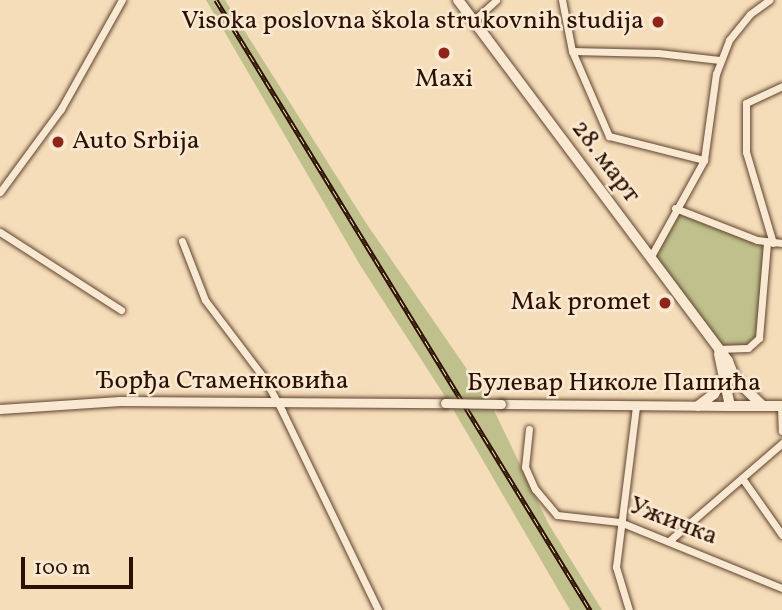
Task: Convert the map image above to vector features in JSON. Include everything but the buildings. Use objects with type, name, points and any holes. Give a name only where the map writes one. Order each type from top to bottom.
[{"type":"main road","name":"28. март","points":[[458,0],[717,350],[729,377],[730,406]]},
{"type":"main road","points":[[698,406],[714,394],[729,377],[763,406]]},
{"type":"main road","name":"Булевар Николе Пашића","points":[[730,406],[781,406]]},
{"type":"street","points":[[0,192],[61,109],[122,0]]},
{"type":"street","points":[[473,21],[496,0]]},
{"type":"street","points":[[562,0],[572,51],[612,139],[704,160]]},
{"type":"street","points":[[650,258],[675,208],[704,160],[720,60],[737,29],[769,0]]},
{"type":"street","points":[[572,51],[720,60]]},
{"type":"street","points":[[717,350],[748,348],[759,338],[770,242],[746,152],[746,103],[782,86]]},
{"type":"street","points":[[675,208],[770,242],[782,243]]},
{"type":"street","points":[[0,232],[121,310]]},
{"type":"street","points":[[182,241],[205,300],[277,403],[378,610]]},
{"type":"street","name":"Ђорђа Стаменковића","points":[[0,410],[120,401],[445,404]]},
{"type":"street","name":"Булевар Николе Пашића","points":[[445,404],[730,406]]},
{"type":"street","points":[[629,610],[616,573],[636,406]]},
{"type":"street","points":[[781,406],[782,431]]},
{"type":"street","name":"Ужичка","points":[[528,429],[525,467],[549,509],[571,518],[620,522],[782,588]]},
{"type":"street","points":[[669,541],[782,443]]},
{"type":"street","points":[[742,478],[782,535]]},
{"type":"green space","points":[[206,0],[225,0],[366,223],[491,404],[548,523],[602,610],[570,610],[450,404],[360,265]]},
{"type":"green space","points":[[675,208],[767,242],[760,333],[755,345],[716,349],[650,258]]},
{"type":"railway","points":[[216,0],[590,610]]},
{"type":"place","name":"Visoka poslovna škola strukovnih studija","points":[[658,22]]},
{"type":"place","name":"Maxi","points":[[444,53]]},
{"type":"place","name":"Auto Srbija","points":[[58,142]]},
{"type":"place","name":"Mak promet","points":[[665,303]]}]
